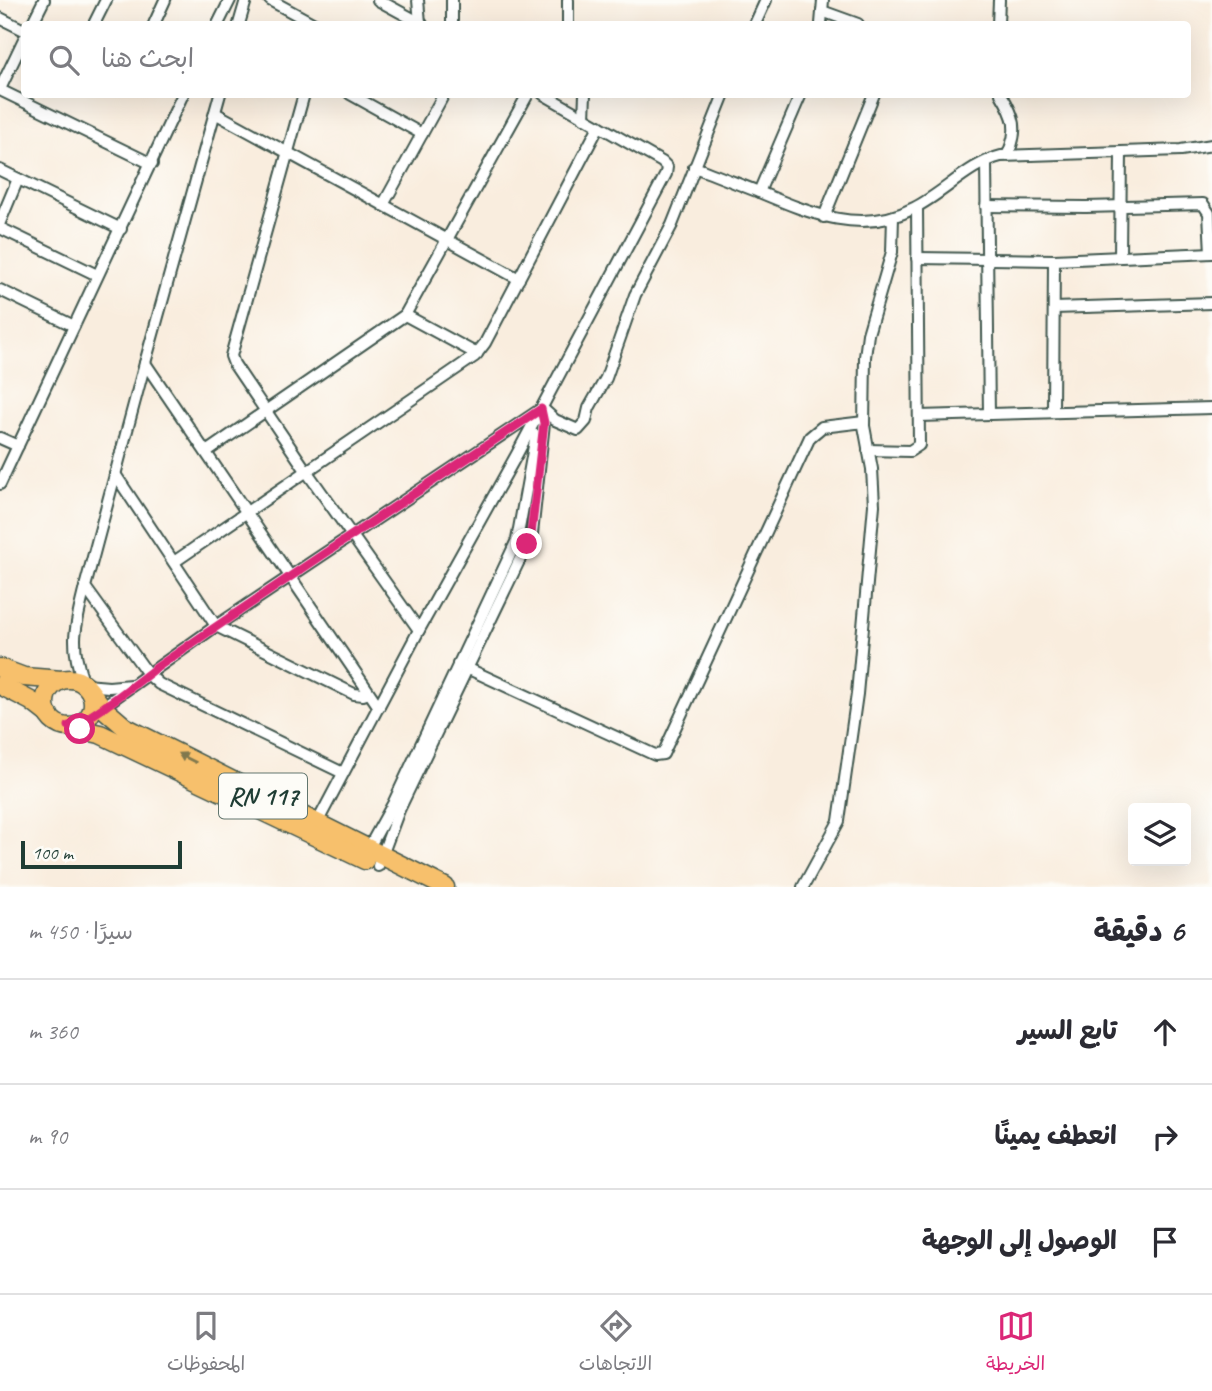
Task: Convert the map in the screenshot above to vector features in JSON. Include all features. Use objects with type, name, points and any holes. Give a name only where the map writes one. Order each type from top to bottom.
[{"type":"main road","points":[[0,668],[24,677],[75,680],[87,687],[96,712],[81,724],[69,726],[57,723],[31,701],[0,685]]},
{"type":"main road","points":[[49,715],[46,705],[48,693],[55,684],[63,680]]},
{"type":"main road","name":"RN 117","points":[[96,712],[317,823],[420,887]]},
{"type":"main road","name":"RN 117","points":[[69,726],[100,734],[446,887]]},
{"type":"street","points":[[34,21],[44,0]]},
{"type":"street","points":[[96,21],[106,0]]},
{"type":"street","points":[[156,21],[166,0]]},
{"type":"street","points":[[220,21],[230,0]]},
{"type":"street","points":[[240,21],[246,0]]},
{"type":"street","points":[[270,0],[308,21]]},
{"type":"street","points":[[378,0],[401,20]]},
{"type":"street","points":[[418,0],[421,21]]},
{"type":"street","points":[[452,0],[452,21]]},
{"type":"street","points":[[568,0],[568,21]]},
{"type":"street","points":[[756,21],[766,0]]},
{"type":"street","points":[[998,21],[999,0]]},
{"type":"street","points":[[823,6],[852,21]]},
{"type":"street","points":[[0,18],[21,28]]},
{"type":"street","points":[[21,45],[0,90],[152,164]]},
{"type":"street","points":[[0,484],[182,98]]},
{"type":"street","points":[[63,680],[74,650],[75,627],[115,474],[219,98]]},
{"type":"street","points":[[303,98],[231,351],[234,364],[419,630]]},
{"type":"street","points":[[358,98],[422,134]]},
{"type":"street","points":[[383,205],[442,98]]},
{"type":"street","points":[[206,452],[405,315],[526,98]]},
{"type":"street","points":[[317,823],[419,630],[541,410],[667,170],[665,164],[658,159],[549,98]]},
{"type":"street","points":[[584,118],[585,98]]},
{"type":"street","points":[[541,410],[555,420],[578,430],[586,421],[589,408],[606,378],[635,295],[667,236],[722,98]]},
{"type":"street","points":[[759,192],[799,98]]},
{"type":"street","points":[[824,217],[872,98]]},
{"type":"street","points":[[1003,98],[1014,118],[1009,154]]},
{"type":"street","points":[[215,113],[519,279]]},
{"type":"street","points":[[174,562],[477,354],[599,126]]},
{"type":"street","points":[[694,167],[824,217],[860,222],[893,217],[917,207],[986,162],[1009,154],[1189,150],[1212,145]]},
{"type":"street","points":[[1120,257],[1121,152]]},
{"type":"street","points":[[986,162],[989,414]]},
{"type":"street","points":[[0,170],[121,229]]},
{"type":"street","points":[[0,222],[18,179]]},
{"type":"street","points":[[917,258],[1054,260],[1212,253],[1209,212],[1203,204],[986,206]]},
{"type":"street","points":[[868,450],[904,452],[916,448],[920,442],[917,207]]},
{"type":"street","points":[[803,887],[811,868],[837,827],[857,694],[874,505],[874,484],[864,422],[866,341],[892,252],[893,217]]},
{"type":"street","points":[[0,228],[97,275]]},
{"type":"street","points":[[1052,411],[1054,260]]},
{"type":"street","points":[[0,289],[74,326]]},
{"type":"street","points":[[1054,308],[1212,303]]},
{"type":"street","points":[[405,315],[477,354]]},
{"type":"street","points":[[145,363],[379,707]]},
{"type":"street","points":[[919,416],[1212,408]]},
{"type":"street","points":[[96,712],[216,626],[541,410]]},
{"type":"street","points":[[373,857],[399,810],[522,542],[531,534],[544,423],[541,410]]},
{"type":"street","points":[[463,666],[655,755],[663,754],[810,437],[822,427],[864,422]]},
{"type":"street","points":[[0,438],[18,446]]},
{"type":"street","points":[[115,474],[216,626],[354,694],[369,693]]},
{"type":"street","points":[[85,587],[148,674],[164,688],[343,773]]},
{"type":"street","points":[[74,650],[87,687],[131,685]]},
{"type":"route","points":[[80,729],[69,726],[81,724],[131,685],[216,626],[541,409],[544,423],[531,534],[527,544]]}]
